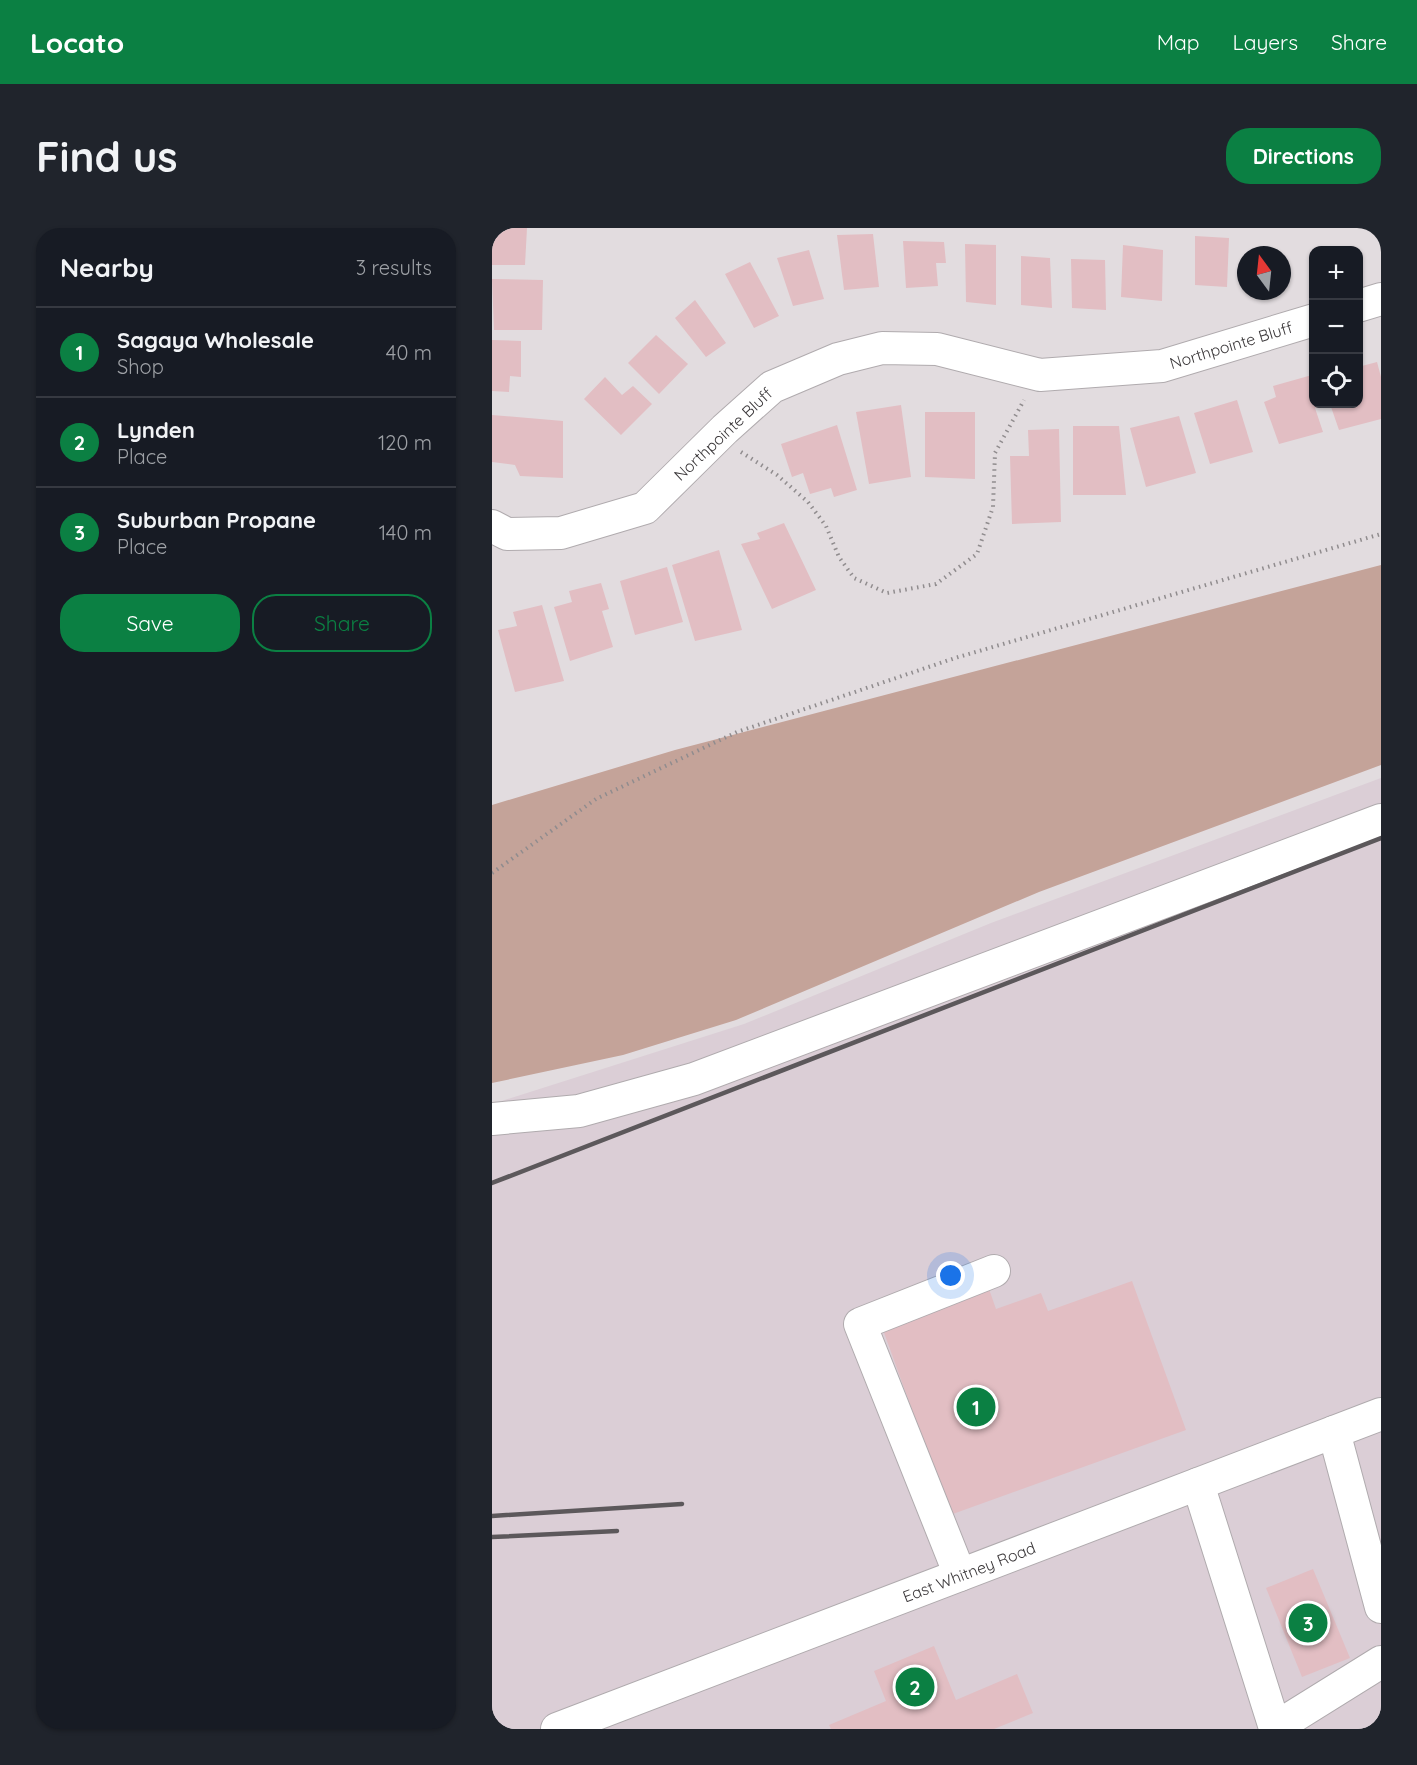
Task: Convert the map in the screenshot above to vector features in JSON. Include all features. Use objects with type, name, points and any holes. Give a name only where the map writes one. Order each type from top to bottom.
[{"type":"street","points":[[1363,305],[1381,299]]},
{"type":"street","name":"Northpointe Bluff","points":[[499,538],[561,532],[645,508],[719,435],[772,387],[838,359],[882,348],[937,350],[1040,375],[1162,366],[1309,322]]},
{"type":"street","points":[[492,1119],[579,1111],[694,1079],[1381,820]]},
{"type":"street","points":[[960,1575],[860,1324],[994,1271]]},
{"type":"street","name":"East Whitney Road","points":[[558,1729],[1381,1414]]},
{"type":"street","points":[[1334,1432],[1381,1607]]},
{"type":"street","points":[[1198,1484],[1275,1728],[1381,1662]]},
{"type":"path","points":[[719,435],[752,461],[777,475],[808,502],[826,526],[839,557],[854,578],[887,593],[936,584],[977,555],[993,507],[995,453],[1018,414],[1026,395],[1040,375]]},
{"type":"path","points":[[492,873],[596,798],[737,732],[955,658],[1381,534]]},
{"type":"shaded area","points":[[1381,565],[1381,765],[1039,892],[736,1020],[623,1055],[492,1083],[492,805],[675,750]]},
{"type":"shaded area","points":[[1381,778],[1381,1729],[492,1729],[492,1104],[744,1024],[991,923]]},
{"type":"building","points":[[492,228],[527,228],[525,265],[492,265]]},
{"type":"building","points":[[873,234],[879,287],[844,290],[837,235]]},
{"type":"building","points":[[1195,236],[1229,238],[1227,287],[1195,285]]},
{"type":"building","points":[[903,241],[944,242],[946,263],[936,263],[938,286],[906,288]]},
{"type":"building","points":[[965,244],[996,245],[996,305],[966,302]]},
{"type":"building","points":[[1123,245],[1163,250],[1162,301],[1121,297]]},
{"type":"building","points":[[809,250],[824,299],[793,306],[777,258]]},
{"type":"building","points":[[1021,256],[1050,258],[1052,308],[1021,305]]},
{"type":"building","points":[[1071,259],[1105,260],[1106,310],[1072,308]]},
{"type":"building","points":[[750,262],[779,316],[754,328],[725,274]]},
{"type":"building","points":[[492,279],[543,280],[542,330],[494,330]]},
{"type":"building","points":[[695,300],[726,343],[706,357],[675,318]]},
{"type":"building","points":[[656,335],[688,364],[659,394],[628,363]]},
{"type":"building","points":[[492,340],[521,341],[521,377],[510,376],[509,392],[492,391]]},
{"type":"building","points":[[1377,362],[1381,377],[1381,419],[1339,430],[1331,408],[1363,408],[1363,366]]},
{"type":"building","points":[[1309,376],[1309,408],[1315,408],[1323,432],[1279,444],[1264,402],[1276,397],[1273,386]]},
{"type":"building","points":[[605,377],[622,395],[633,386],[652,404],[621,435],[584,399]]},
{"type":"building","points":[[1237,400],[1253,452],[1210,464],[1194,413]]},
{"type":"building","points":[[901,405],[911,477],[869,484],[856,412]]},
{"type":"building","points":[[925,412],[975,412],[975,479],[925,477]]},
{"type":"building","points":[[492,415],[563,421],[563,478],[520,476],[515,465],[492,462]]},
{"type":"building","points":[[1179,416],[1196,473],[1146,487],[1130,428]]},
{"type":"building","points":[[837,425],[857,490],[834,497],[831,488],[810,494],[803,473],[792,477],[781,444]]},
{"type":"building","points":[[1073,426],[1119,426],[1126,495],[1073,495]]},
{"type":"building","points":[[1059,429],[1061,522],[1012,524],[1010,456],[1029,456],[1028,430]]},
{"type":"building","points":[[784,523],[816,590],[772,609],[741,544],[760,539],[757,533]]},
{"type":"building","points":[[719,550],[742,630],[695,641],[672,565]]},
{"type":"building","points":[[667,567],[683,622],[635,635],[620,581]]},
{"type":"building","points":[[601,583],[609,609],[602,611],[613,647],[570,661],[554,607],[572,602],[569,591]]},
{"type":"building","points":[[542,605],[564,681],[515,692],[498,630],[517,626],[513,612]]},
{"type":"building","points":[[1132,1281],[1186,1430],[950,1515],[882,1327],[989,1289],[996,1309],[1041,1293],[1048,1311]]},
{"type":"building","points":[[1313,1569],[1350,1658],[1302,1677],[1266,1588]]},
{"type":"building","points":[[934,1646],[956,1700],[1017,1674],[1033,1713],[994,1729],[831,1729],[829,1725],[886,1701],[874,1671]]},
{"type":"railway","points":[[492,1183],[1381,838]]},
{"type":"railway","points":[[492,1516],[682,1504]]},
{"type":"railway","points":[[492,1537],[617,1531]]},
{"type":"place","name":"Sagaya Wholesale","points":[[976,1407]]},
{"type":"place","name":"Suburban Propane","points":[[1308,1623]]},
{"type":"place","name":"Lynden","points":[[915,1687]]}]
